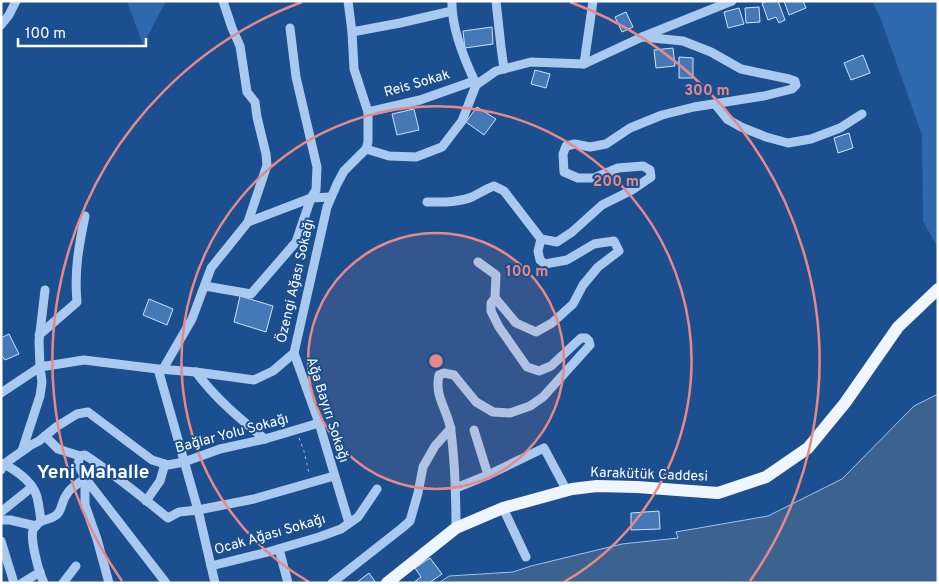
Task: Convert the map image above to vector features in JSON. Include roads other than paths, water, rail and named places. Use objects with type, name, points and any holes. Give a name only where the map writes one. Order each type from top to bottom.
[{"type":"main road","name":"Karakütük Caddesi","points":[[387,583],[456,528],[503,508],[567,491],[597,486],[718,493],[766,477],[808,448],[845,403],[898,327],[938,289]]},
{"type":"street","points":[[1,25],[16,1]]},
{"type":"street","points":[[215,583],[198,510],[160,369],[192,319],[211,268],[248,222],[267,165],[255,102],[247,92],[240,46],[223,1]]},
{"type":"street","points":[[348,1],[354,69],[368,112],[368,142],[366,149],[388,156],[416,157],[442,147],[462,121],[475,83],[455,31],[452,1]]},
{"type":"street","points":[[496,1],[504,69]]},
{"type":"street","points":[[584,64],[593,1]]},
{"type":"street","points":[[584,64],[642,37],[732,1]]},
{"type":"street","points":[[352,32],[452,11]]},
{"type":"street","points":[[204,286],[251,294],[296,242],[311,198],[316,190],[317,167],[296,77],[290,28]]},
{"type":"street","points":[[427,202],[454,202],[472,197],[494,186],[504,191],[541,239],[557,242],[572,232],[602,205],[632,190],[651,176],[650,170],[643,166],[618,168],[594,178],[578,178],[564,172],[563,154],[566,146],[575,144],[590,147],[606,144],[630,128],[662,115],[694,107],[764,96],[792,89],[796,85],[795,81],[741,69],[711,52],[683,41],[642,37]]},
{"type":"street","name":"Reis Sokak","points":[[368,112],[420,100],[475,83],[496,71],[531,62],[584,64]]},
{"type":"street","points":[[715,104],[727,119],[734,123],[766,137],[788,143],[811,139],[840,128],[862,114]]},
{"type":"street","name":"Özengi Ağası Sokağı","points":[[40,367],[84,360],[254,380],[273,371],[294,353],[331,197],[344,171],[366,149]]},
{"type":"street","points":[[248,222],[311,198],[331,197]]},
{"type":"street","points":[[39,334],[77,302],[77,252],[85,216]]},
{"type":"street","points":[[495,298],[516,323],[536,332],[552,323],[573,304],[582,285],[598,267],[619,251],[614,241],[600,242],[567,260],[545,264],[540,260],[538,251],[541,239]]},
{"type":"street","points":[[456,528],[456,488],[451,428],[442,405],[437,384],[439,374],[454,375],[476,402],[493,412],[510,413],[530,406],[543,396],[590,345],[586,338],[581,338],[551,366],[539,371],[527,367],[490,311],[491,303],[495,298],[496,275],[478,262]]},
{"type":"street","points":[[22,451],[40,396],[42,382],[39,334],[45,290]]},
{"type":"street","name":"Ağa Bayırı Sokağı","points":[[294,353],[319,423],[349,523]]},
{"type":"street","points":[[1,393],[40,367]]},
{"type":"street","points":[[196,372],[223,403],[266,439]]},
{"type":"street","name":"Bağlar Yolu Sokağı","points":[[2,466],[56,427],[77,414],[88,412],[152,460],[168,465],[184,462],[220,449],[296,431],[319,423]]},
{"type":"street","points":[[332,583],[410,520],[423,467],[435,446],[451,428]]},
{"type":"street","points":[[474,430],[488,475]]},
{"type":"street","points":[[46,436],[58,450],[80,456],[85,455],[168,518],[179,512],[254,499],[334,476]]},
{"type":"street","points":[[456,488],[544,448],[567,491]]},
{"type":"street","points":[[80,456],[78,464],[85,478],[166,583]]},
{"type":"street","points":[[146,500],[160,481],[165,464]]},
{"type":"street","points":[[2,466],[16,470],[37,495],[39,523],[33,531],[35,552],[44,583]]},
{"type":"street","points":[[1,520],[39,523],[55,517],[62,508],[70,490],[85,478]]},
{"type":"street","points":[[85,478],[85,505],[109,583]]},
{"type":"street","points":[[1,512],[32,487]]},
{"type":"street","name":"Ocak Ağası Sokağı","points":[[211,566],[319,537],[341,529],[358,517],[377,489]]},
{"type":"street","points":[[503,508],[526,557]]},
{"type":"street","points":[[1,541],[14,583]]},
{"type":"street","points":[[279,548],[288,583]]},
{"type":"street","points":[[63,583],[76,566]]},
{"type":"street","points":[[22,583],[40,572]]},
{"type":"district","name":"Yeni Mahalle","points":[[93,473]]}]
